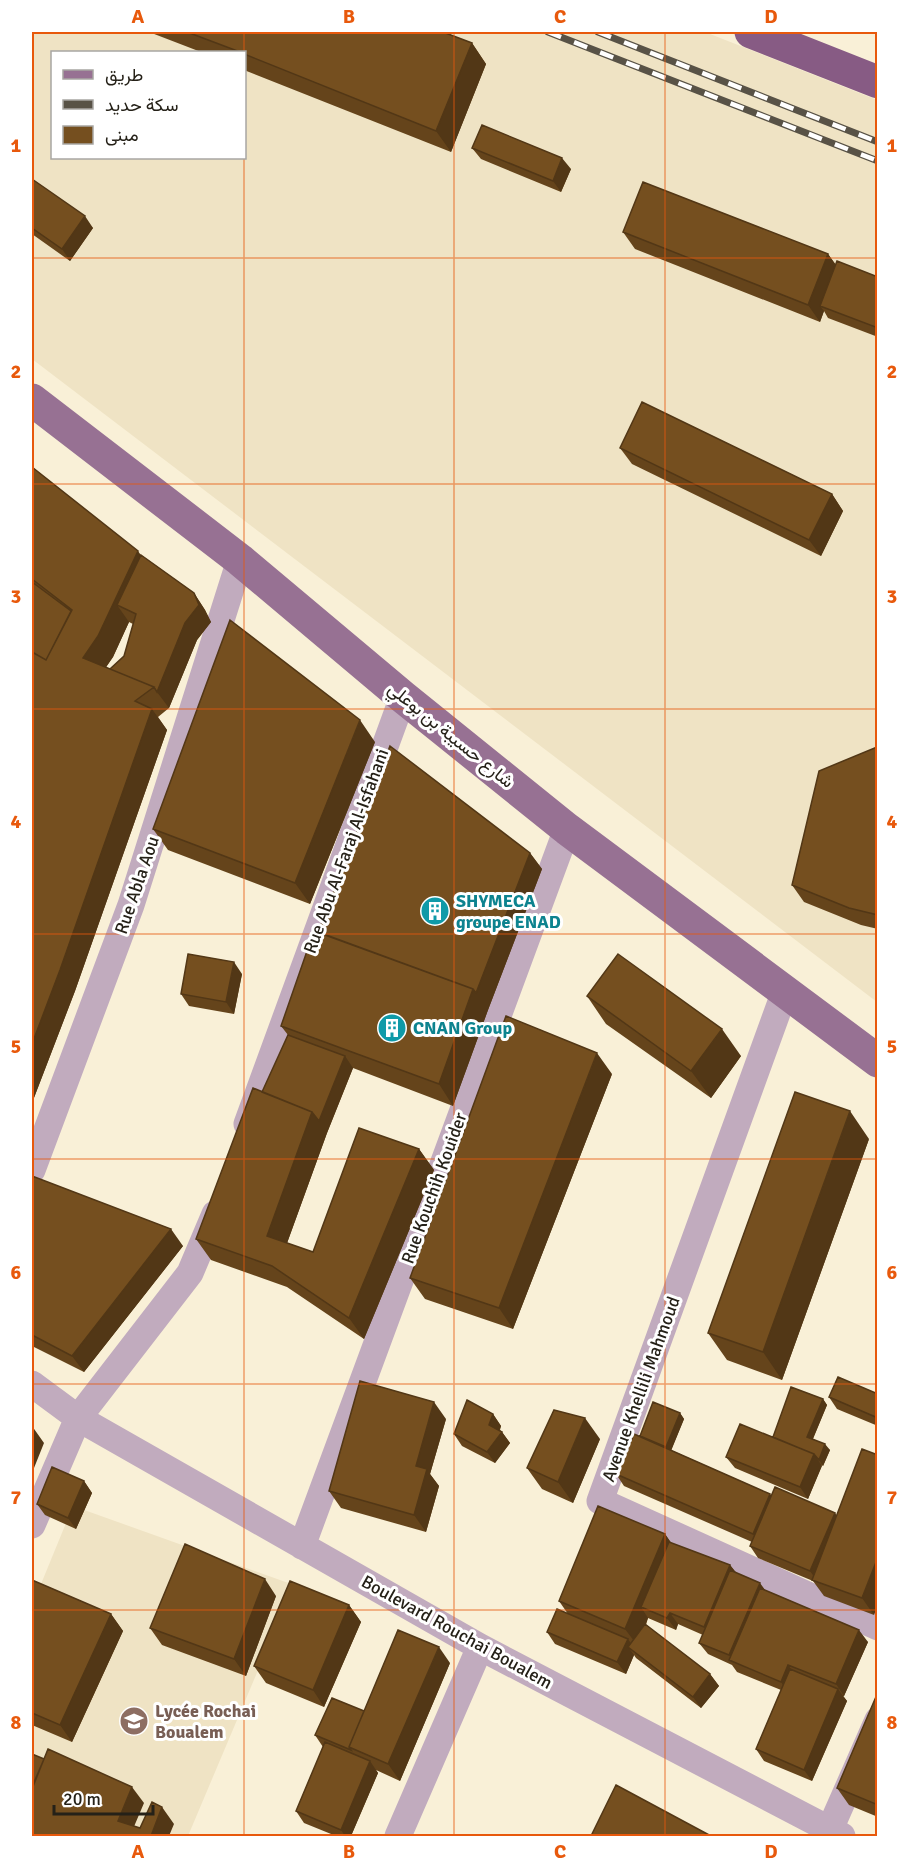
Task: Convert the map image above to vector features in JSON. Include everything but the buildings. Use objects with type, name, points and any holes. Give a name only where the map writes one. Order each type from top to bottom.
[{"type":"highway","points":[[750,32],[878,82]]},
{"type":"main road","name":"شارع حسيبة بن بوعلي","points":[[32,400],[240,560],[403,697],[567,829],[878,1061]]},
{"type":"street","name":"Rue Abla Aou","points":[[32,1170],[131,905],[240,560]]},
{"type":"street","name":"Rue Abu Al-Faraj Al-Isfahani","points":[[239,1147],[403,697]]},
{"type":"street","name":"Rue Kouchih Kouider","points":[[302,1546],[567,829]]},
{"type":"street","name":"Avenue Khellili Mahmoud","points":[[785,991],[600,1501],[878,1627]]},
{"type":"street","points":[[32,1526],[78,1418],[190,1273],[207,1237],[223,1192]]},
{"type":"street","name":"Boulevard Rouchai Boualem","points":[[32,1384],[78,1418],[480,1647],[833,1834]]},
{"type":"street","points":[[398,1836],[480,1647]]},
{"type":"street","points":[[833,1834],[878,1720]]},
{"type":"shaded area","points":[[32,32],[705,32],[877,100],[877,1002],[32,359]]},
{"type":"shaded area","name":"Lycée Rochai Boualem","points":[[73,1506],[294,1585],[188,1836],[32,1836],[32,1606]]},
{"type":"railway","points":[[548,32],[878,161]]},
{"type":"railway","points":[[598,32],[878,142]]},
{"type":"place","name":"SHYMECA groupe ENAD","points":[[435,911]]},
{"type":"place","name":"CNAN Group","points":[[392,1028]]},
{"type":"place","name":"Lycée Rochai Boualem","points":[[134,1721]]}]
